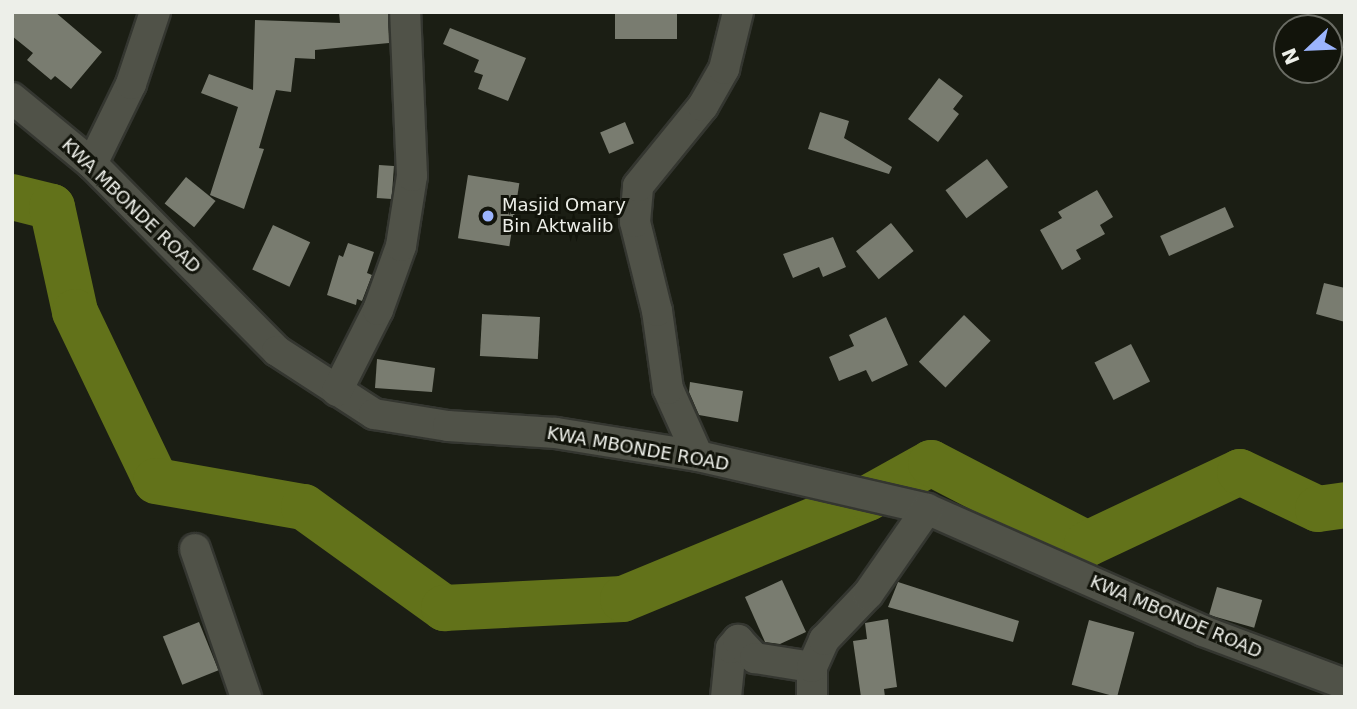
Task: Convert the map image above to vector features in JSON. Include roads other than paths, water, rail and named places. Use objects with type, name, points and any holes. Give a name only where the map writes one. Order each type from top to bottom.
[{"type":"street","points":[[92,164],[131,84],[155,12]]},
{"type":"street","points":[[337,391],[378,310],[401,246],[412,176],[405,12]]},
{"type":"street","points":[[698,456],[668,389],[657,311],[635,222],[637,198],[639,186],[703,106],[724,69],[737,12]]},
{"type":"street","name":"KWA MBONDE ROAD","points":[[12,98],[92,164],[277,351],[374,414],[398,419],[556,433],[698,456],[927,509],[1203,631],[1345,684]]},
{"type":"street","points":[[812,697],[812,667],[824,640],[868,594],[927,509]]},
{"type":"street","points":[[195,550],[246,697]]},
{"type":"street","points":[[726,697],[732,648],[738,640],[755,658],[812,667]]},
{"type":"waterway","points":[[12,197],[52,207],[75,312],[156,481],[304,507],[444,608],[623,599],[868,498],[931,463],[1087,544],[1240,472],[1318,509],[1345,505]]},
{"type":"place","name":"Masjid Omary Bin Aktwalib","points":[[488,216]]}]
